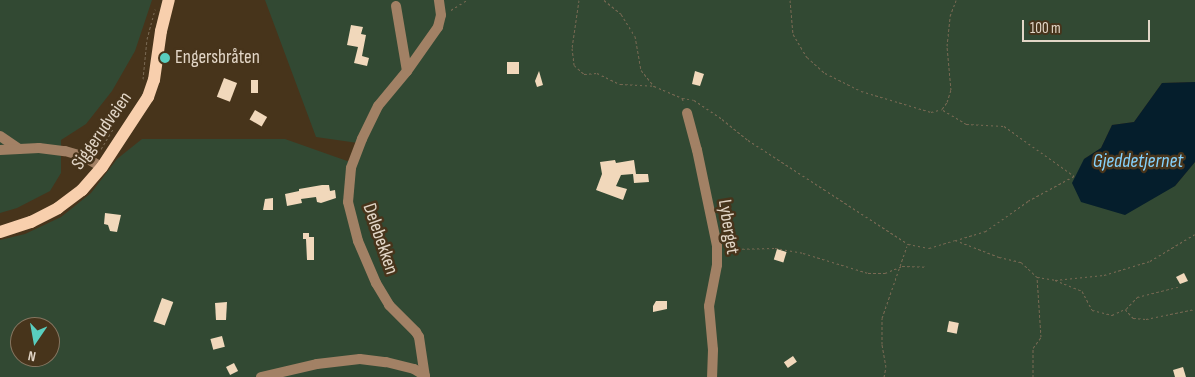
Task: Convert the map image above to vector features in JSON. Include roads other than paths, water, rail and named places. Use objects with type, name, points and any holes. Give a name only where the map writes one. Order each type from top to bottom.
[{"type":"main road","name":"Siggerudveien","points":[[0,232],[25,225],[58,208],[82,190],[148,97],[169,0]]},
{"type":"street","name":"Delebekken","points":[[425,377],[419,337],[388,305],[361,250],[348,202],[349,175],[359,145],[375,111],[407,71],[438,27],[441,15],[439,0]]},
{"type":"street","points":[[396,6],[407,71]]},
{"type":"street","name":"Lyberget","points":[[687,113],[716,246],[717,266],[709,315],[713,350],[712,377]]},
{"type":"street","points":[[0,136],[19,149]]},
{"type":"street","points":[[0,150],[65,151],[82,156],[99,165]]},
{"type":"street","name":"Delebekken","points":[[261,377],[317,364],[360,359],[386,362],[414,369],[425,377]]},
{"type":"water","name":"Gjeddetjernet","points":[[1195,82],[1195,162],[1175,186],[1125,215],[1081,202],[1072,183],[1084,159],[1101,148],[1112,125],[1134,122],[1162,83]]},
{"type":"place","name":"Engersbråten","points":[[165,58]]}]
